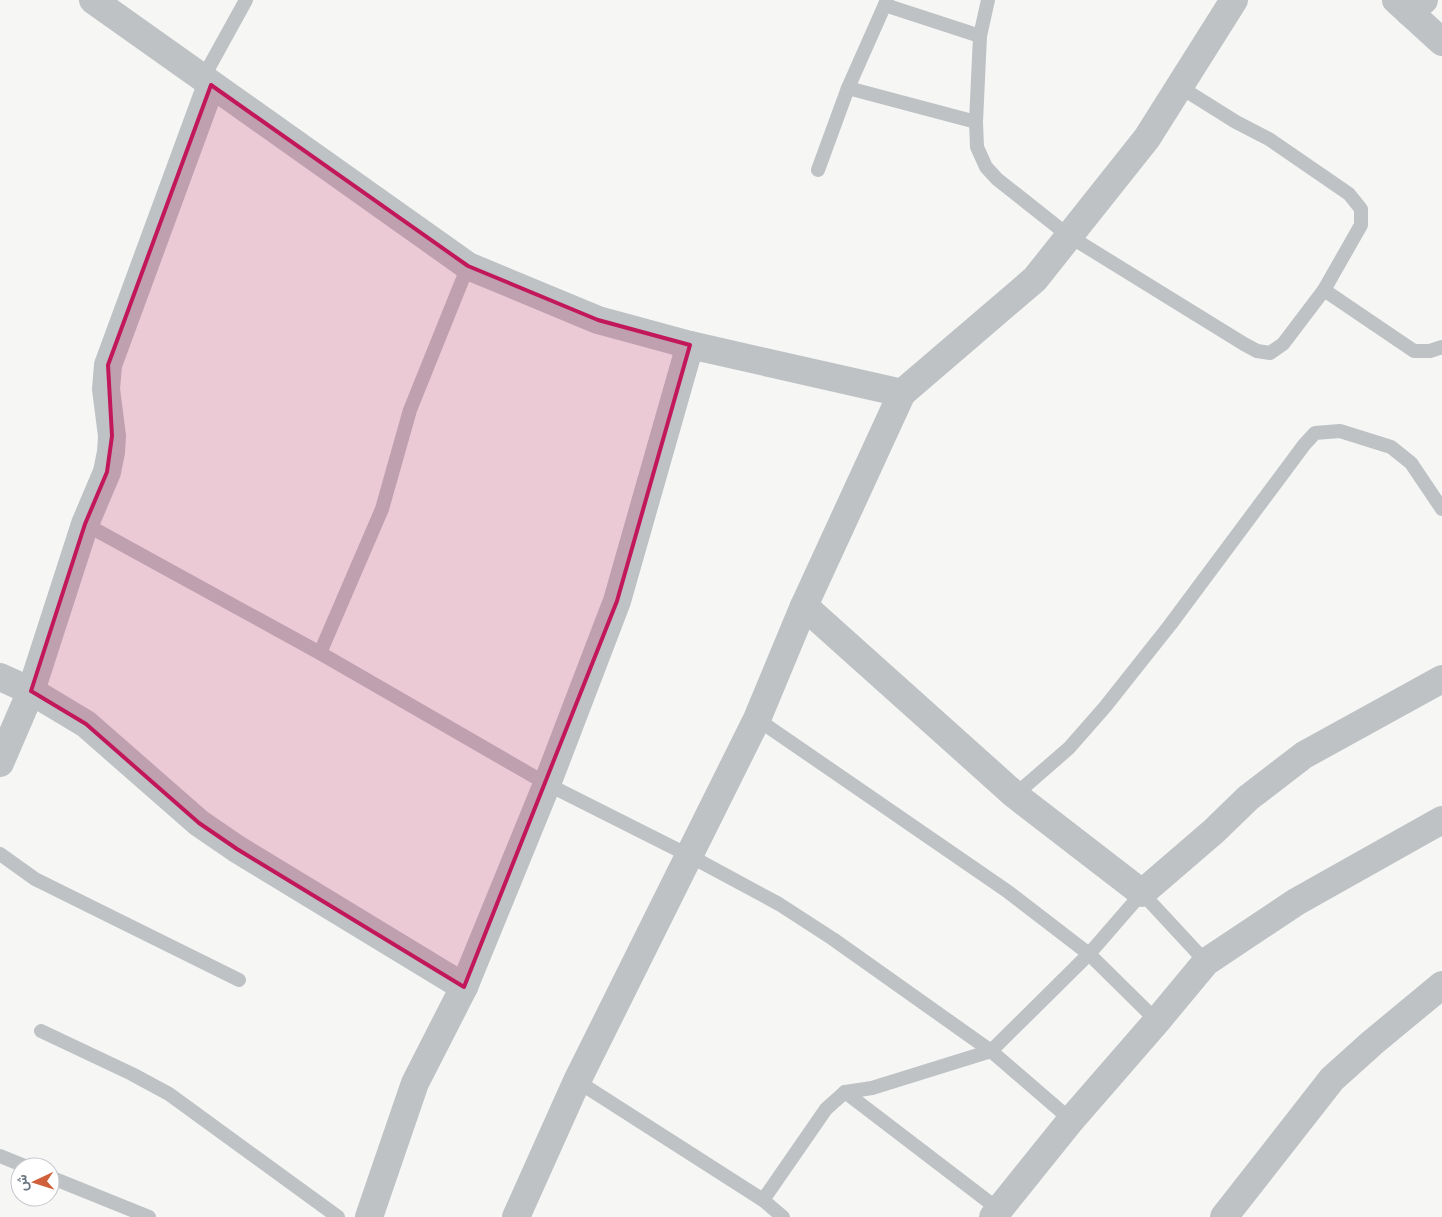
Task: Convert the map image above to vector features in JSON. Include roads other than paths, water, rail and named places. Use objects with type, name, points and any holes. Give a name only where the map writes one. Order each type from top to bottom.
[{"type":"street","points":[[93,0],[468,266],[598,320],[690,345],[902,393]]},
{"type":"street","points":[[516,1217],[577,1081],[757,719],[804,606],[902,393],[1035,279],[1147,138],[1234,0]]},
{"type":"street","points":[[1410,4],[1442,42]]},
{"type":"street","points":[[0,763],[31,691],[85,524],[107,472],[112,436],[106,389],[108,365],[207,82]]},
{"type":"street","points":[[369,1217],[415,1083],[464,987],[547,784],[617,600],[690,345]]},
{"type":"street","points":[[804,606],[1015,795],[1142,894],[1214,831],[1248,798],[1304,755],[1442,679]]},
{"type":"street","points":[[0,677],[31,691],[86,724],[199,823],[236,849],[464,987]]},
{"type":"street","points":[[1000,1214],[1071,1120],[1157,1022],[1206,962],[1296,902],[1442,820]]},
{"type":"street","points":[[1224,1217],[1332,1079],[1442,985]]},
{"type":"lane","points":[[207,82],[246,0]]},
{"type":"lane","points":[[988,0],[980,36],[976,122],[977,147],[986,166],[997,179],[1069,236],[1257,351],[1270,353],[1283,344],[1324,290],[1362,225],[1361,209],[1349,194],[1269,139],[1236,122],[1180,87]]},
{"type":"lane","points":[[818,170],[848,88],[886,2],[980,36]]},
{"type":"lane","points":[[848,88],[976,122]]},
{"type":"lane","points":[[320,653],[382,509],[410,410],[468,266]]},
{"type":"lane","points":[[1324,290],[1414,351],[1430,351],[1442,347]]},
{"type":"lane","points":[[1015,795],[1069,748],[1105,707],[1170,625],[1304,445],[1315,433],[1340,432],[1391,447],[1411,463],[1442,509]]},
{"type":"lane","points":[[85,524],[320,653],[547,784],[690,856],[779,904],[833,939],[991,1051],[1071,1120]]},
{"type":"lane","points":[[757,719],[952,851],[1007,891],[1089,954],[1157,1022]]},
{"type":"lane","points":[[0,854],[35,879],[240,980]]},
{"type":"lane","points":[[763,1200],[826,1109],[845,1092],[872,1088],[991,1051],[1089,954],[1142,894],[1206,962]]},
{"type":"lane","points":[[41,1031],[132,1074],[169,1094],[338,1217]]},
{"type":"lane","points":[[577,1081],[763,1200],[778,1215]]},
{"type":"lane","points":[[845,1092],[1000,1214]]},
{"type":"lane","points":[[60,1180],[149,1217]]}]
